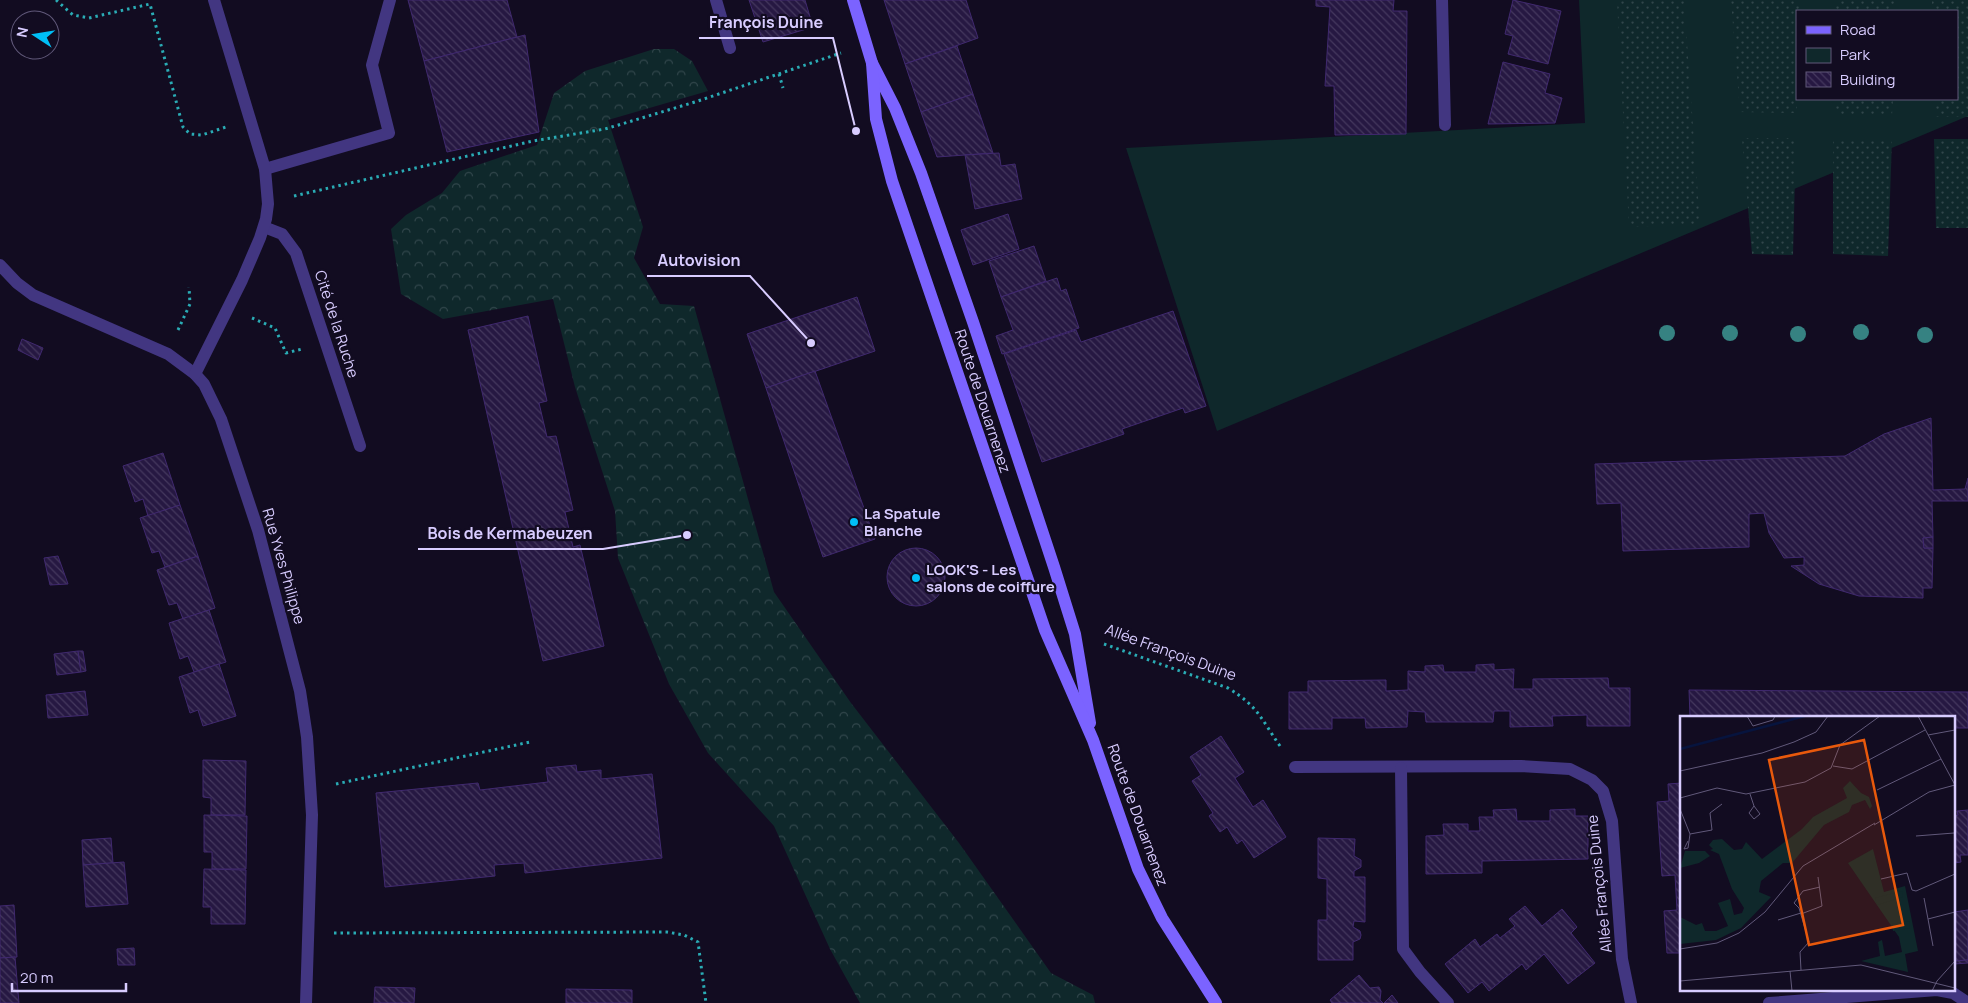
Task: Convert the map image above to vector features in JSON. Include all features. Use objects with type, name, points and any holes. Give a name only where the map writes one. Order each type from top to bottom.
[{"type":"main road","name":"Route de Douarnenez","points":[[853,0],[872,64],[876,119],[892,182],[1045,630],[1093,740],[1122,828],[1145,886],[1162,918],[1216,1003]]},
{"type":"main road","name":"Route de Douarnenez","points":[[872,64],[895,108],[924,183],[973,322],[1075,634],[1093,740]]},
{"type":"street","points":[[195,374],[229,308],[264,227],[268,204],[265,169],[214,0]]},
{"type":"street","points":[[265,169],[389,133],[372,65],[390,0]]},
{"type":"street","points":[[716,0],[730,48]]},
{"type":"street","points":[[1442,0],[1444,125]]},
{"type":"street","name":"Cité de la Ruche","points":[[264,227],[282,234],[296,253],[360,446]]},
{"type":"street","name":"Rue Yves Philippe","points":[[0,265],[17,283],[41,299],[168,354],[195,374],[212,397],[269,566],[300,691],[307,737],[312,815],[306,933],[306,1003]]},
{"type":"street","name":"Allée François Duine","points":[[1295,767],[1521,766],[1570,769],[1592,780],[1603,791],[1612,821],[1622,959],[1631,1003]]},
{"type":"street","points":[[1401,768],[1403,949],[1420,972],[1448,1003]]},
{"type":"street","points":[[1769,1003],[1937,990],[1953,993],[1968,1002]]},
{"type":"path","points":[[56,0],[73,15],[89,18],[150,4],[183,127],[190,134],[202,135],[251,119]]},
{"type":"path","points":[[268,204],[533,140],[604,129],[694,102],[867,44]]},
{"type":"path","points":[[779,74],[783,88]]},
{"type":"path","points":[[168,354],[190,304],[189,287]]},
{"type":"path","points":[[229,308],[275,328],[286,353],[304,348]]},
{"type":"path","name":"Allée François Duine","points":[[1075,634],[1228,688],[1244,698],[1257,710],[1295,767]]},
{"type":"path","points":[[311,790],[530,742]]},
{"type":"path","points":[[306,933],[667,932],[684,935],[698,942],[706,1003]]},
{"type":"green space","points":[[1579,0],[1968,0],[1968,116],[1217,431],[1126,148],[1585,123]]},
{"type":"green space","points":[[1617,0],[1684,0],[1700,224],[1629,227]]},
{"type":"green space","points":[[1731,0],[1800,0],[1799,10],[1796,10],[1797,113],[1740,112]]},
{"type":"green space","points":[[1835,0],[1896,0],[1895,10],[1835,10]]},
{"type":"green space","points":[[1932,0],[1968,0],[1968,117],[1934,117],[1934,100],[1958,100],[1958,10],[1932,10]]},
{"type":"green space","points":[[654,49],[674,49],[692,61],[708,91],[608,120],[643,227],[634,258],[660,304],[694,306],[774,592],[851,703],[959,843],[1051,973],[1093,995],[1095,1003],[860,1003],[830,949],[774,826],[708,753],[669,684],[618,558],[615,511],[575,387],[553,299],[443,319],[401,294],[391,229],[406,215],[442,193],[460,171],[537,145],[554,93],[585,71]]},
{"type":"green space","points":[[1834,100],[1893,100],[1892,115],[1834,114]]},
{"type":"green space","points":[[1742,138],[1796,138],[1793,255],[1752,254]]},
{"type":"green space","points":[[1833,139],[1892,139],[1888,256],[1833,254]]},
{"type":"green space","points":[[1934,139],[1968,139],[1968,228],[1936,228]]},
{"type":"building","points":[[408,0],[507,0],[517,37],[424,61]]},
{"type":"building","points":[[749,0],[805,0],[813,27],[763,42]]},
{"type":"building","points":[[884,0],[966,0],[978,38],[905,64]]},
{"type":"building","points":[[1316,0],[1394,0],[1393,11],[1407,11],[1406,134],[1335,135],[1334,86],[1325,86],[1330,7],[1316,6]]},
{"type":"building","points":[[1513,0],[1561,11],[1548,64],[1508,54],[1513,36],[1505,34]]},
{"type":"building","points":[[525,35],[539,132],[447,152],[424,61]]},
{"type":"building","points":[[957,46],[973,94],[921,112],[905,64]]},
{"type":"building","points":[[1503,62],[1550,74],[1545,93],[1562,98],[1555,123],[1488,124]]},
{"type":"building","points":[[973,94],[993,153],[937,157],[921,112]]},
{"type":"building","points":[[999,153],[1001,166],[1015,164],[1022,199],[975,209],[965,155]]},
{"type":"building","points":[[1008,214],[1019,249],[973,265],[961,230]]},
{"type":"building","points":[[1034,246],[1046,281],[1001,297],[989,261]]},
{"type":"building","points":[[1057,278],[1061,291],[1066,289],[1079,328],[1002,354],[996,336],[1013,330],[1001,297]]},
{"type":"building","points":[[857,297],[875,351],[766,388],[747,334]]},
{"type":"building","points":[[1173,311],[1206,406],[1185,413],[1183,408],[1122,429],[1124,434],[1042,462],[1004,354],[1076,330],[1081,342]]},
{"type":"building","points":[[528,316],[547,401],[539,403],[547,437],[556,436],[573,510],[565,512],[573,547],[580,545],[604,646],[543,661],[468,330]]},
{"type":"building","points":[[22,339],[43,348],[38,360],[18,350]]},
{"type":"building","points":[[815,371],[875,539],[823,557],[766,388]]},
{"type":"building","points":[[1931,418],[1933,490],[1965,489],[1968,478],[1968,501],[1932,501],[1933,537],[1923,538],[1924,548],[1933,548],[1932,588],[1923,588],[1923,598],[1859,596],[1819,584],[1791,566],[1804,565],[1804,557],[1784,558],[1769,533],[1764,513],[1749,514],[1749,547],[1623,551],[1621,503],[1597,504],[1595,464],[1845,456],[1884,434]]},
{"type":"building","points":[[163,453],[180,505],[148,516],[143,499],[135,502],[123,466]]},
{"type":"building","points":[[180,505],[198,556],[165,567],[159,551],[152,553],[140,518]]},
{"type":"building","points":[[1933,537],[1933,548],[1924,548],[1923,538]]},
{"type":"building","points":[[910,548],[922,548],[937,556],[945,571],[945,583],[937,598],[922,606],[910,606],[895,598],[887,583],[887,571],[895,556]]},
{"type":"building","points":[[58,556],[68,584],[50,585],[44,558]]},
{"type":"building","points":[[198,556],[215,608],[183,619],[177,603],[169,605],[157,570]]},
{"type":"building","points":[[209,610],[226,662],[194,672],[188,656],[180,659],[169,623]]},
{"type":"building","points":[[78,651],[81,672],[57,675],[54,654]]},
{"type":"building","points":[[78,651],[83,651],[86,671],[81,672]]},
{"type":"building","points":[[219,664],[236,716],[203,726],[198,710],[190,713],[179,677]]},
{"type":"building","points":[[1494,664],[1494,670],[1514,669],[1513,689],[1533,689],[1533,679],[1608,678],[1609,688],[1630,688],[1630,726],[1587,726],[1587,715],[1552,716],[1553,726],[1510,727],[1510,711],[1494,711],[1493,722],[1426,722],[1425,712],[1408,711],[1407,727],[1366,728],[1365,718],[1332,718],[1332,729],[1289,729],[1289,692],[1308,692],[1308,681],[1386,680],[1386,691],[1408,690],[1408,671],[1425,672],[1425,666],[1443,665],[1444,672],[1476,672],[1476,665]]},
{"type":"building","points":[[1689,690],[1968,692],[1968,728],[1956,728],[1956,716],[1690,716]]},
{"type":"building","points":[[85,691],[88,715],[48,718],[46,695]]},
{"type":"building","points":[[1221,736],[1244,772],[1235,778],[1253,807],[1263,800],[1286,837],[1254,858],[1242,840],[1237,844],[1227,827],[1220,832],[1209,816],[1213,813],[1192,781],[1201,775],[1190,757]]},
{"type":"building","points":[[203,760],[246,761],[245,815],[211,815],[211,798],[203,797]]},
{"type":"building","points":[[576,765],[577,772],[601,770],[601,779],[652,774],[662,858],[525,873],[524,863],[494,865],[495,876],[385,887],[376,793],[478,783],[480,790],[548,782],[546,768]]},
{"type":"building","points":[[1680,783],[1680,953],[1667,953],[1664,911],[1677,910],[1675,875],[1662,876],[1657,802],[1669,801],[1668,784]]},
{"type":"building","points":[[1516,809],[1517,821],[1550,821],[1550,810],[1575,809],[1575,816],[1588,816],[1588,859],[1482,861],[1482,873],[1426,874],[1426,836],[1444,835],[1443,824],[1468,824],[1468,831],[1480,831],[1479,817],[1494,817],[1493,810]]},
{"type":"building","points":[[1968,810],[1968,855],[1960,855],[1961,862],[1956,863],[1956,816],[1958,815],[1957,811]]},
{"type":"building","points":[[204,815],[247,816],[246,869],[212,869],[212,852],[204,852]]},
{"type":"building","points":[[111,838],[113,863],[83,865],[82,840]]},
{"type":"building","points":[[1318,838],[1355,839],[1354,856],[1361,860],[1361,867],[1354,871],[1354,877],[1365,877],[1365,922],[1354,921],[1353,927],[1360,931],[1361,935],[1360,939],[1353,942],[1353,960],[1318,960],[1318,920],[1327,920],[1327,879],[1318,878]]},
{"type":"building","points":[[124,862],[128,904],[86,907],[83,865]]},
{"type":"building","points":[[204,869],[246,870],[245,924],[211,924],[211,907],[203,907]]},
{"type":"building","points":[[14,905],[17,957],[0,958],[0,906]]},
{"type":"building","points":[[1525,906],[1542,926],[1562,909],[1577,927],[1571,933],[1595,963],[1568,984],[1544,954],[1526,970],[1522,964],[1489,991],[1482,982],[1468,993],[1445,964],[1475,939],[1480,947],[1497,934],[1500,938],[1515,926],[1509,919]]},
{"type":"building","points":[[1968,910],[1968,960],[1956,961],[1956,912]]},
{"type":"building","points":[[134,948],[135,965],[118,965],[117,949]]},
{"type":"building","points":[[15,957],[19,1003],[0,1003],[0,958]]},
{"type":"building","points":[[1968,960],[1968,963],[1956,964],[1956,961]]},
{"type":"building","points":[[1359,975],[1370,988],[1379,987],[1381,991],[1380,1000],[1383,1003],[1332,1003],[1330,1000]]},
{"type":"building","points":[[375,987],[415,988],[414,1003],[374,1003]]},
{"type":"building","points":[[566,989],[632,990],[632,1003],[566,1003]]},
{"type":"building","points":[[1392,995],[1398,1003],[1384,1003]]},
{"type":"place","name":"François Duine","points":[[856,131]]},
{"type":"place","name":"Autovision","points":[[811,343]]},
{"type":"place","name":"La Spatule Blanche","points":[[854,522]]},
{"type":"place","name":"Bois de Kermabeuzen","points":[[687,535]]},
{"type":"place","name":"LOOK'S - Les salons de coiffure","points":[[916,578]]}]
